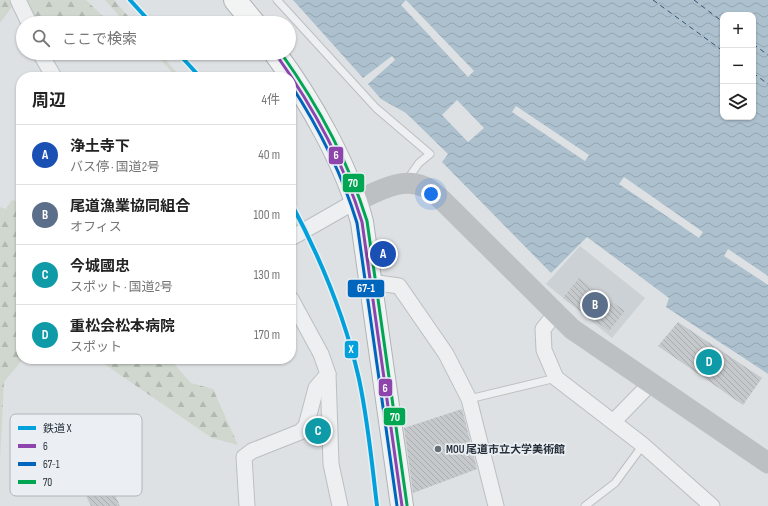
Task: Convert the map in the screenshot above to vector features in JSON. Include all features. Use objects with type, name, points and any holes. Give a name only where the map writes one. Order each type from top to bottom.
[{"type":"highway","points":[[280,60],[287,72]]},
{"type":"highway","points":[[296,85],[321,123],[356,201],[362,222],[402,506]]},
{"type":"street","points":[[18,0],[26,16]]},
{"type":"street","points":[[44,60],[51,72]]},
{"type":"street","points":[[296,235],[356,201],[394,185],[405,183],[425,187],[442,200],[555,314],[572,329],[768,463]]},
{"type":"street","points":[[371,282],[399,286],[446,354],[469,399],[496,506]]},
{"type":"street","points":[[296,308],[322,354],[328,374],[331,464],[340,506]]},
{"type":"street","points":[[555,314],[543,329],[544,350],[556,378],[643,445],[712,506]]},
{"type":"street","points":[[247,506],[244,457],[252,451],[300,432],[306,426],[316,388],[328,374]]},
{"type":"street","points":[[613,422],[651,384]]},
{"type":"lane","points":[[277,0],[292,16]]},
{"type":"lane","points":[[296,21],[376,108],[430,154],[419,163],[405,183]]},
{"type":"lane","points":[[469,399],[556,378]]},
{"type":"lane","points":[[585,506],[615,483],[643,445]]},
{"type":"shaded area","points":[[580,246],[645,298],[612,338],[546,284]]},
{"type":"green space","points":[[0,0],[9,0],[12,7],[0,23]]},
{"type":"green space","points":[[26,0],[86,0],[103,16],[32,16]]},
{"type":"green space","points":[[105,0],[114,0],[128,16],[119,16]]},
{"type":"green space","points":[[161,60],[166,60],[176,72],[172,72]]},
{"type":"green space","points":[[12,200],[16,201],[16,364],[19,364],[4,382],[0,460],[0,207],[6,209]]},
{"type":"green space","points":[[104,364],[174,364],[191,383],[213,389],[238,445],[212,438]]},
{"type":"water","points":[[293,0],[768,0],[768,374],[666,307],[669,298],[587,237],[551,273],[442,162],[448,154],[406,113],[381,99],[368,84],[395,60],[392,56],[363,78]]},
{"type":"pier","points":[[406,0],[474,71],[468,77],[401,5]]},
{"type":"pier","points":[[457,100],[484,128],[468,142],[442,115]]},
{"type":"pier","points":[[516,106],[589,155],[585,161],[512,112]]},
{"type":"pier","points":[[624,177],[703,232],[699,238],[619,184]]},
{"type":"pier","points":[[728,249],[768,276],[768,285],[724,256]]},
{"type":"building","points":[[579,278],[625,311],[609,331],[563,298]]},
{"type":"building","points":[[678,322],[762,378],[743,405],[658,346]]},
{"type":"building","name":"MOU 尾道市立大学美術館","points":[[462,409],[477,469],[413,493],[404,428]]},
{"type":"building","points":[[86,496],[115,496],[120,506],[91,506]]},
{"type":"ferry route","points":[[653,0],[720,49]]},
{"type":"ferry route","points":[[694,0],[720,20]]},
{"type":"ferry route","points":[[756,46],[768,55]]},
{"type":"ferry route","points":[[756,75],[768,84]]},
{"type":"rail line","name":"X","points":[[130,0],[145,16]]},
{"type":"rail line","name":"X","points":[[184,60],[195,72]]},
{"type":"rail line","name":"X","points":[[296,213],[322,267],[347,333],[359,379],[365,411],[377,506]]},
{"type":"transit line","name":"6","points":[[280,60],[288,72]]},
{"type":"transit line","name":"70","points":[[286,60],[294,72]]},
{"type":"transit line","name":"70","points":[[296,75],[331,134],[351,176],[367,221],[407,505]]},
{"type":"transit line","name":"6","points":[[296,84],[314,113],[336,155],[346,177],[362,222],[402,506]]},
{"type":"transit line","name":"67-1","points":[[296,93],[311,118],[337,169],[357,223],[397,506]]},
{"type":"place","name":"浄土寺下","points":[[383,254]]},
{"type":"place","name":"尾道漁業協同組合","points":[[595,305]]},
{"type":"place","name":"重松会松本病院","points":[[709,362]]},
{"type":"place","name":"今城國忠","points":[[318,431]]},
{"type":"place","name":"MOU 尾道市立大学美術館","points":[[438,449]]}]
